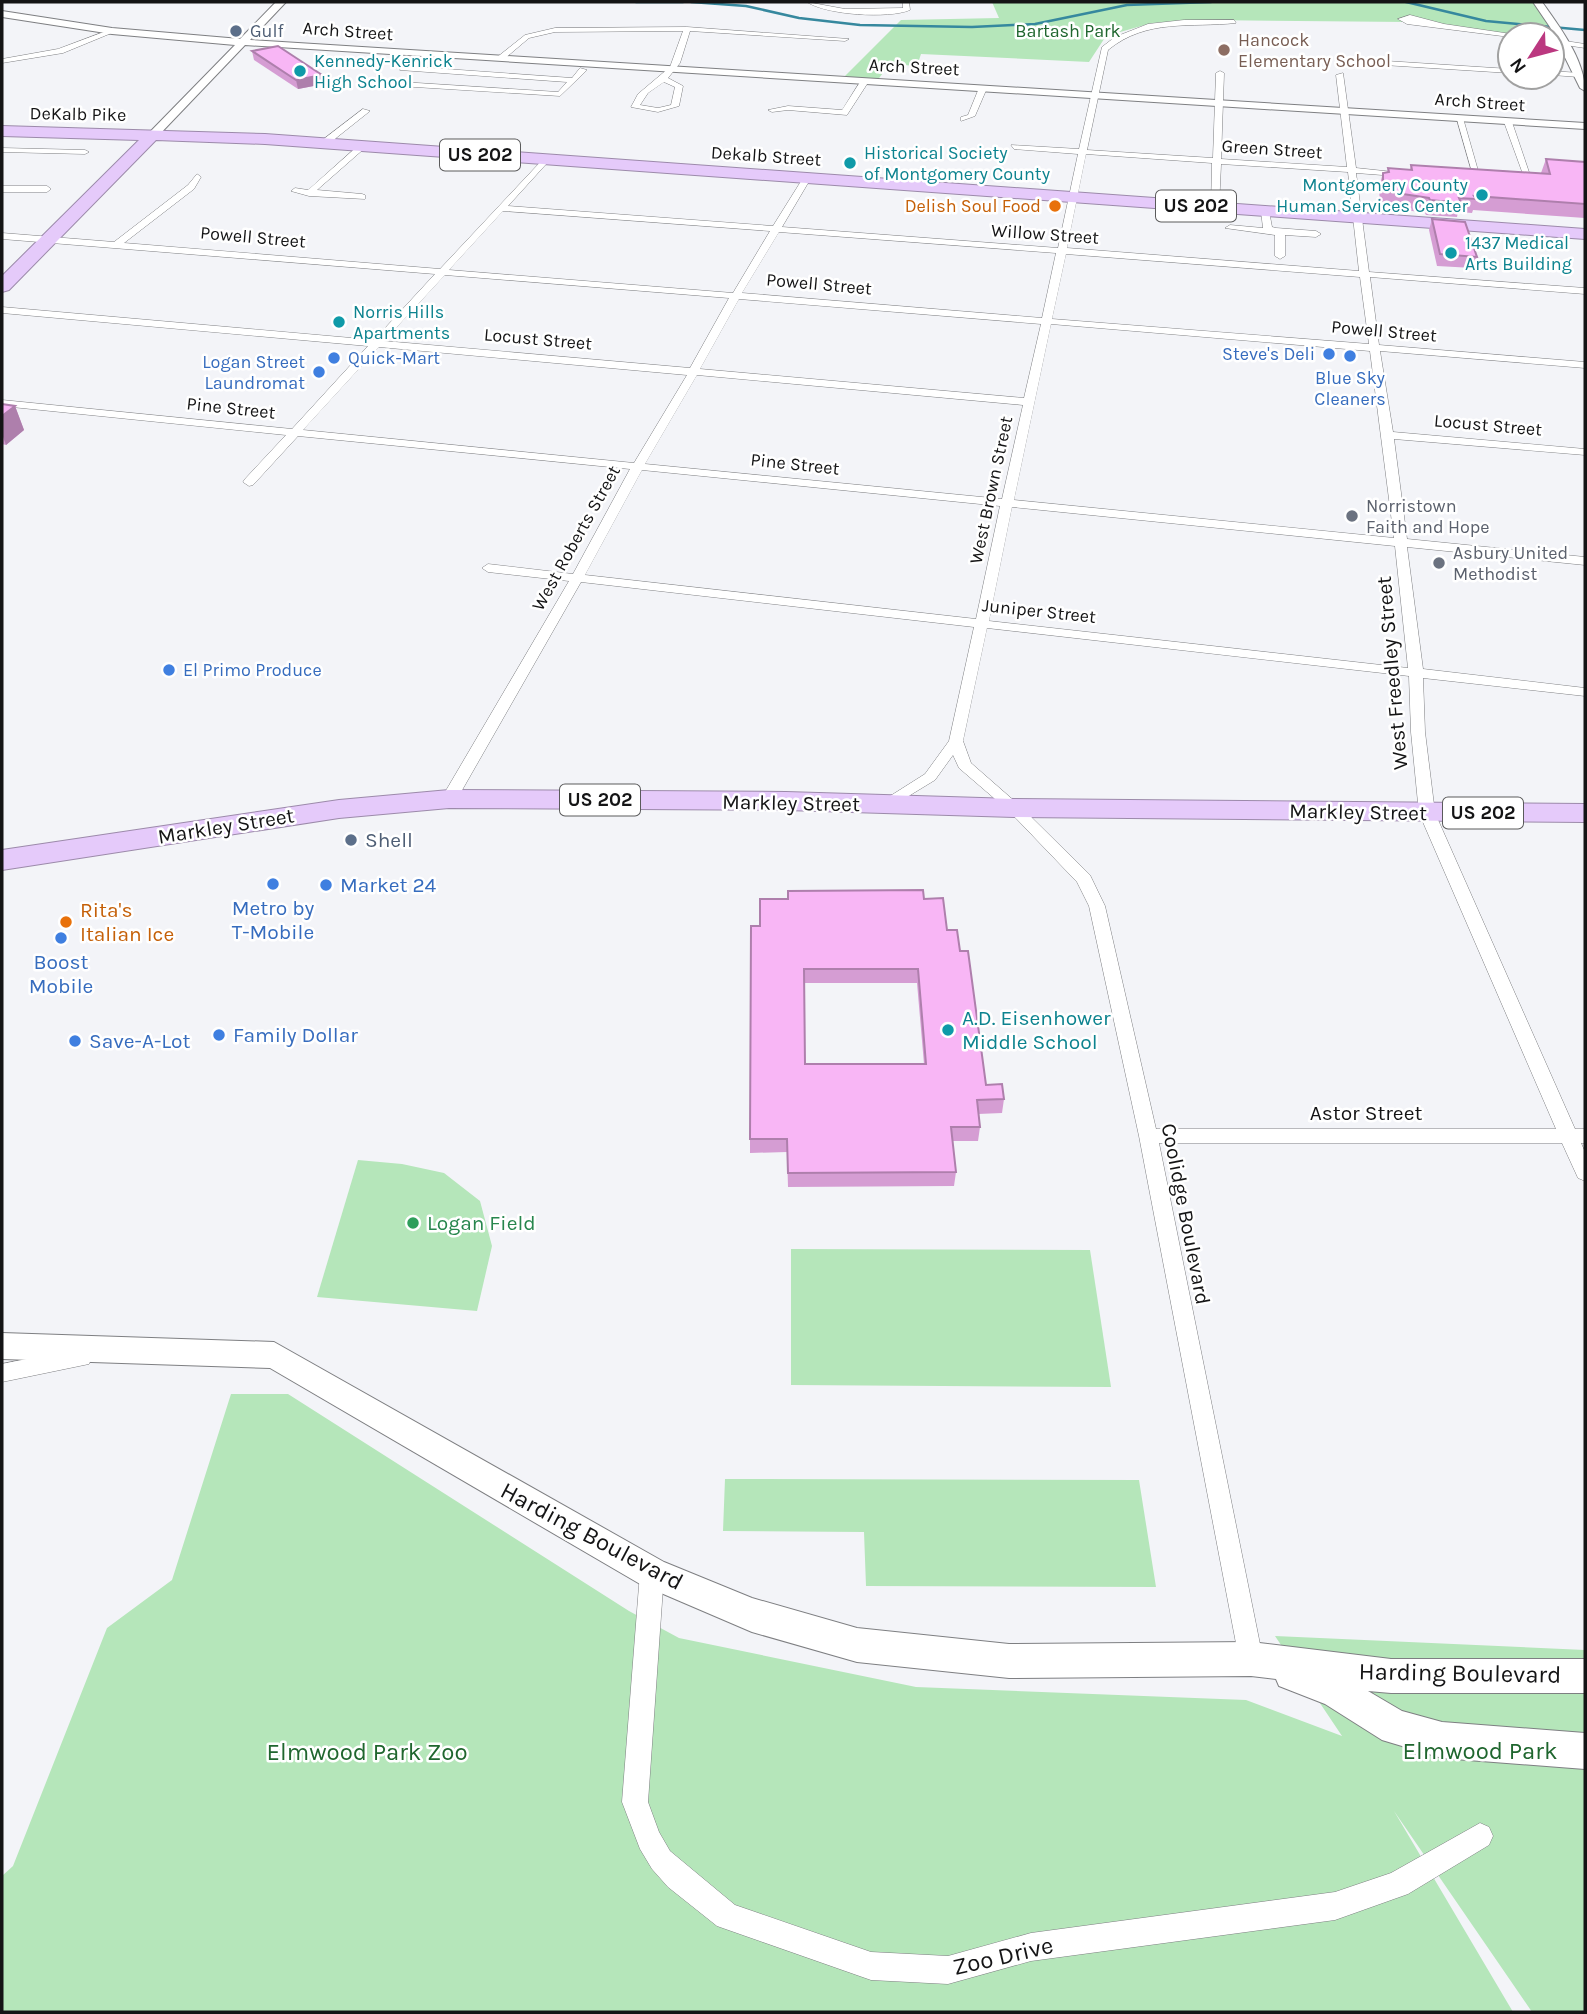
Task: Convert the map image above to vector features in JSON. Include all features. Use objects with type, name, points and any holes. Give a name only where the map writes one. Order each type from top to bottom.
[{"type":"highway","name":"DeKalb Pike","points":[[2,132],[153,135]]},
{"type":"highway","name":"Dekalb Street","points":[[153,135],[323,144],[1585,234]]},
{"type":"highway","points":[[2,286],[153,135]]},
{"type":"highway","name":"Markley Street","points":[[2,860],[339,809],[449,799],[786,801],[1014,808],[1585,813]]},
{"type":"street","points":[[153,135],[281,2]]},
{"type":"street","points":[[810,2],[850,11],[907,6]]},
{"type":"street","points":[[1537,2],[1549,21]]},
{"type":"street","name":"Arch Street","points":[[2,14],[112,31],[240,42],[1585,126]]},
{"type":"street","name":"West Brown Street","points":[[956,741],[979,624],[1075,197],[1105,49],[1121,36],[1164,24],[1234,22]]},
{"type":"street","points":[[1441,24],[1496,32]]},
{"type":"street","points":[[664,79],[680,86],[675,106],[658,110],[635,107],[636,102],[653,83],[664,79],[673,69],[687,29]]},
{"type":"street","points":[[500,58],[527,36],[541,31],[687,29],[845,39]]},
{"type":"street","points":[[2,61],[60,51],[112,31]]},
{"type":"street","points":[[1566,39],[1585,46]]},
{"type":"street","points":[[1566,51],[1585,88]]},
{"type":"street","points":[[436,86],[471,57]]},
{"type":"street","points":[[507,90],[536,61]]},
{"type":"street","points":[[1355,61],[1496,70]]},
{"type":"street","points":[[404,68],[573,80]]},
{"type":"street","points":[[386,82],[560,94],[583,70]]},
{"type":"street","points":[[1215,208],[1220,73]]},
{"type":"street","points":[[1566,74],[1579,75]]},
{"type":"street","name":"West Freedley Street","points":[[1340,75],[1374,347],[1388,435],[1416,673],[1418,732],[1427,813],[1578,1136],[1585,1173]]},
{"type":"street","points":[[772,110],[788,108],[845,113],[865,81]]},
{"type":"street","points":[[455,94],[463,88]]},
{"type":"street","points":[[964,119],[971,116],[983,88]]},
{"type":"street","points":[[323,144],[366,111]]},
{"type":"street","points":[[1459,118],[1478,179]]},
{"type":"street","points":[[1500,180],[1528,181],[1508,121]]},
{"type":"street","points":[[2,132],[7,140],[2,150],[85,152]]},
{"type":"street","points":[[309,193],[362,147]]},
{"type":"street","name":"Green Street","points":[[1014,147],[1415,174]]},
{"type":"street","points":[[249,482],[545,160]]},
{"type":"street","points":[[117,244],[191,187],[197,177]]},
{"type":"street","name":"West Roberts Street","points":[[449,799],[577,579],[736,295],[807,178]]},
{"type":"street","points":[[1465,178],[1489,179]]},
{"type":"street","points":[[2,189],[47,189]]},
{"type":"street","points":[[295,191],[362,197]]},
{"type":"street","name":"Willow Street","points":[[502,208],[1585,291]]},
{"type":"street","points":[[1265,211],[1268,228],[1280,234],[1280,256]]},
{"type":"street","points":[[1230,228],[1316,234]]},
{"type":"street","name":"Powell Street","points":[[2,236],[446,270],[1585,365]]},
{"type":"street","name":"Locust Street","points":[[2,310],[1028,402]]},
{"type":"street","name":"Pine Street","points":[[2,403],[1585,561]]},
{"type":"street","name":"Locust Street","points":[[1388,435],[1585,452]]},
{"type":"street","name":"Juniper Street","points":[[488,568],[1585,692]]},
{"type":"street","points":[[884,805],[930,777],[956,741]]},
{"type":"street","points":[[956,741],[964,765],[1014,808]]},
{"type":"street","name":"Coolidge Boulevard","points":[[1014,808],[1084,879],[1097,906],[1148,1136],[1251,1659]]},
{"type":"street","name":"Astor Street","points":[[1148,1136],[1578,1136]]},
{"type":"street","points":[[2,1346],[126,1348]]},
{"type":"street","name":"Harding Boulevard","points":[[2,1373],[126,1348],[274,1355],[652,1573],[752,1615],[857,1645],[1009,1661],[1251,1659],[1391,1676],[1585,1676]]},
{"type":"street","name":"Zoo Drive","points":[[652,1573],[635,1802],[649,1840],[678,1877],[727,1916],[871,1966],[948,1970],[1031,1947],[1335,1906],[1398,1884],[1480,1836]]},
{"type":"street","name":"Harding Boulevard","points":[[1251,1659],[1335,1690],[1395,1727],[1442,1740],[1585,1751]]},
{"type":"green space","name":"Bartash Park","points":[[992,2],[1537,2],[1549,21],[1496,21],[1496,33],[1407,22],[1206,20],[1152,23],[1106,36],[1089,62],[921,54],[917,66],[890,64],[876,82],[841,80],[901,20],[999,18]]},
{"type":"green space","name":"Logan Field","points":[[358,1160],[402,1164],[444,1173],[480,1201],[492,1246],[477,1311],[317,1297]]},
{"type":"green space","points":[[791,1249],[1090,1250],[1111,1387],[791,1385]]},
{"type":"green space","name":"Elmwood Park Zoo","points":[[231,1394],[288,1394],[629,1611],[679,1638],[916,1687],[1246,1700],[1342,1736],[1275,1636],[1585,1650],[1585,2012],[1532,2012],[1394,1811],[1513,2012],[2,2012],[2,1876],[13,1866],[107,1628],[172,1580]]},
{"type":"green space","points":[[725,1479],[1139,1480],[1156,1587],[866,1586],[864,1532],[723,1531]]},
{"type":"building","points":[[278,46],[322,75],[296,80],[252,51]]},
{"type":"building","points":[[1546,159],[1585,162],[1585,204],[1474,196],[1476,199],[1459,198],[1461,203],[1383,191],[1383,173],[1389,172],[1388,168],[1412,170],[1411,165],[1550,174]]},
{"type":"building","points":[[1432,219],[1465,222],[1477,257],[1440,254]]},
{"type":"building","points":[[2,404],[15,406],[2,416]]},
{"type":"building","name":"A.D. Eisenhower Middle School","points":[[923,890],[924,899],[943,898],[947,930],[957,930],[960,951],[968,951],[986,1085],[1002,1084],[1004,1099],[977,1100],[980,1127],[951,1127],[956,1172],[788,1173],[787,1139],[750,1139],[751,926],[760,926],[760,899],[788,899],[788,891]],"holes":[[[804,969],[918,969],[926,1064],[805,1064]]]},
{"type":"waterway","points":[[636,2],[683,2]]},
{"type":"waterway","points":[[691,2],[746,6],[799,18],[860,25],[972,27],[1035,24],[1127,5],[1211,2]]},
{"type":"waterway","points":[[1406,2],[1486,21],[1585,30]]},
{"type":"place","name":"Gulf","points":[[236,31]]},
{"type":"place","name":"Hancock Elementary School","points":[[1224,50]]},
{"type":"place","name":"Kennedy-Kenrick High School","points":[[300,71]]},
{"type":"place","name":"Historical Society of Montgomery County","points":[[850,163]]},
{"type":"place","name":"Montgomery County Human Services Center","points":[[1482,195]]},
{"type":"place","name":"Delish Soul Food","points":[[1055,206]]},
{"type":"place","name":"1437 Medical Arts Building","points":[[1451,253]]},
{"type":"place","name":"Norris Hills Apartments","points":[[339,322]]},
{"type":"place","name":"Steve's Deli","points":[[1329,354]]},
{"type":"place","name":"Blue Sky Cleaners","points":[[1350,356]]},
{"type":"place","name":"Quick-Mart","points":[[334,358]]},
{"type":"place","name":"Logan Street Laundromat","points":[[319,372]]},
{"type":"place","name":"Norristown Faith and Hope","points":[[1352,516]]},
{"type":"place","name":"Asbury United Methodist","points":[[1439,563]]},
{"type":"place","name":"El Primo Produce","points":[[169,670]]},
{"type":"place","name":"Shell","points":[[351,840]]},
{"type":"place","name":"Metro by T-Mobile","points":[[273,884]]},
{"type":"place","name":"Market 24","points":[[326,885]]},
{"type":"place","name":"Rita's Italian Ice","points":[[66,922]]},
{"type":"place","name":"Boost Mobile","points":[[61,938]]},
{"type":"place","name":"A.D. Eisenhower Middle School","points":[[948,1030]]},
{"type":"place","name":"Family Dollar","points":[[219,1035]]},
{"type":"place","name":"Save-A-Lot","points":[[75,1041]]},
{"type":"place","name":"Logan Field","points":[[413,1223]]},
{"type":"park label","name":"Elmwood Park","points":[[1480,1751]]}]
